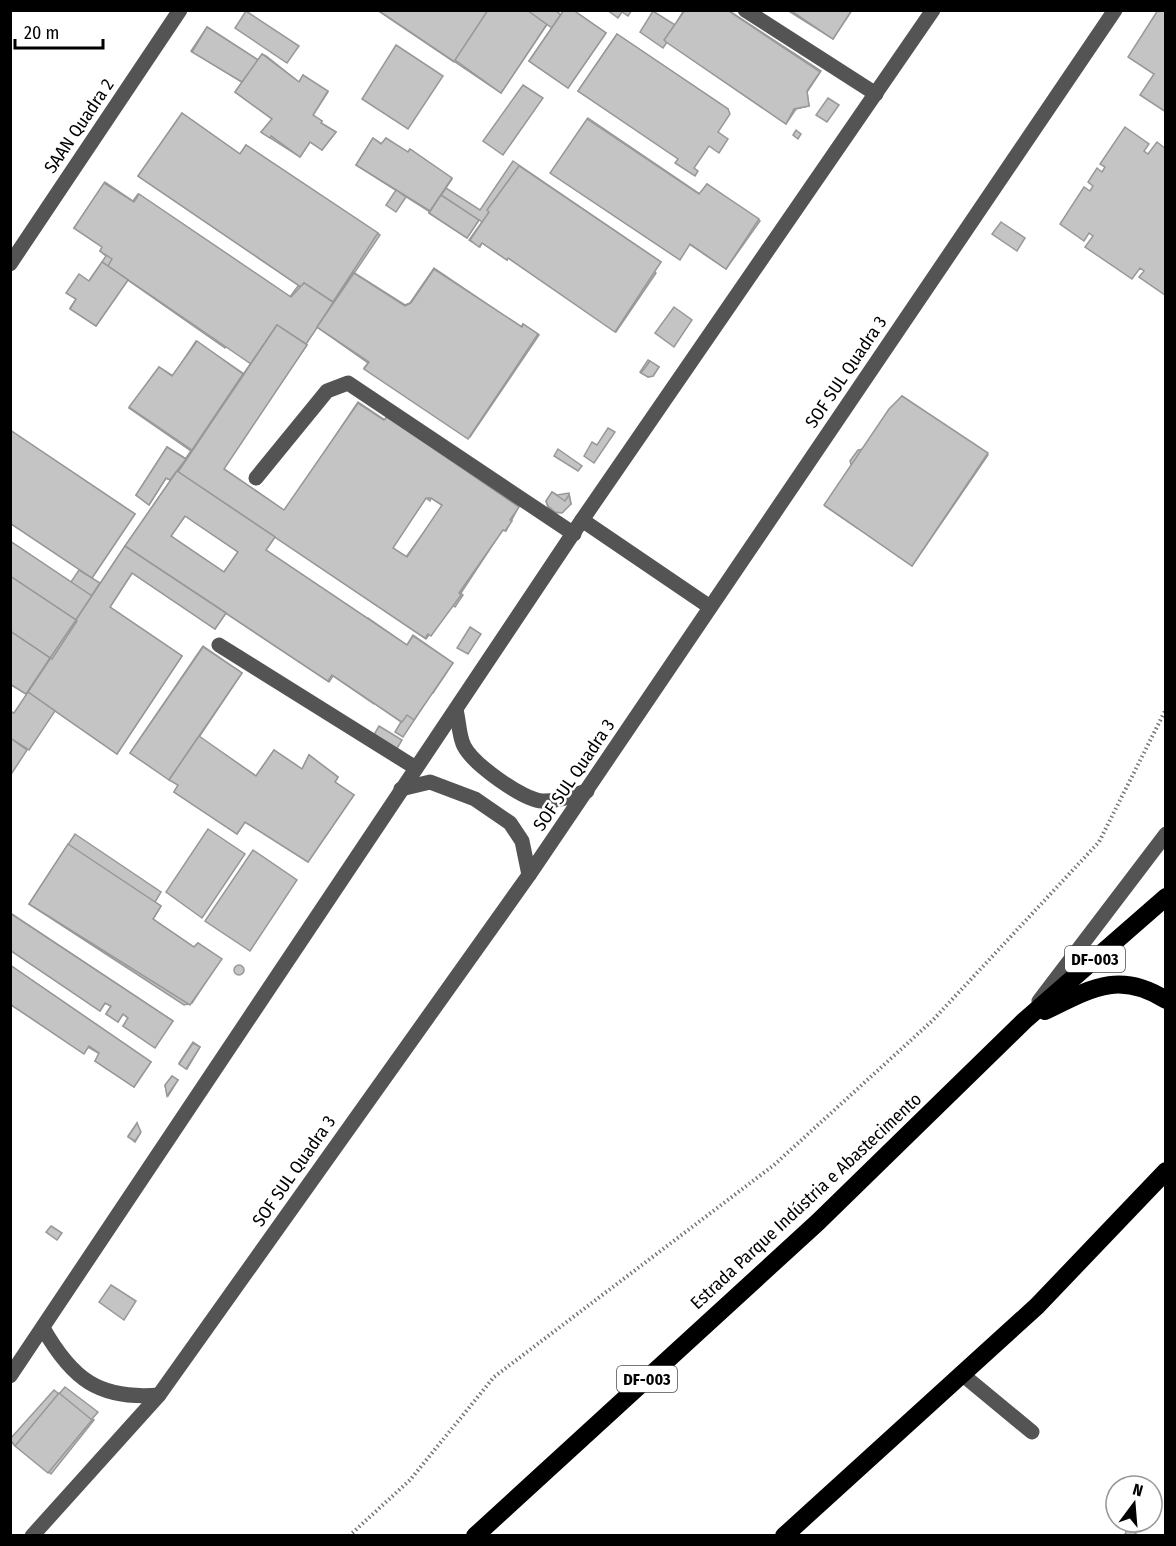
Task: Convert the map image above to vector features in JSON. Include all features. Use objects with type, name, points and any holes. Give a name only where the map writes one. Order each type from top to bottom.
[{"type":"highway","name":"Estrada Parque Indústria e Abastecimento","points":[[476,1536],[818,1222],[1024,1021],[1166,897]]},
{"type":"highway","points":[[1024,1021],[1091,989],[1119,982],[1149,989],[1166,1000]]},
{"type":"highway","points":[[784,1536],[1036,1306],[1166,1171]]},
{"type":"street","name":"SAAN Quadra 2","points":[[10,264],[180,10]]},
{"type":"street","points":[[745,10],[876,94]]},
{"type":"street","points":[[10,1376],[582,520],[933,10]]},
{"type":"street","name":"SOF SUL Quadra 3","points":[[32,1536],[159,1395],[529,875],[1115,10]]},
{"type":"street","points":[[256,478],[327,391],[348,383],[574,534]]},
{"type":"street","points":[[582,520],[710,607]]},
{"type":"street","points":[[219,645],[416,768]]},
{"type":"street","points":[[456,710],[464,747],[484,769],[517,790],[540,801],[556,801],[587,791]]},
{"type":"street","points":[[402,789],[430,782],[475,799],[510,823],[522,841],[529,875]]},
{"type":"street","points":[[1024,1021],[1166,834]]},
{"type":"street","points":[[44,1328],[57,1353],[75,1372],[94,1385],[131,1397],[159,1395]]},
{"type":"street","points":[[963,1375],[1032,1432]]},
{"type":"path","points":[[349,1536],[410,1480],[494,1377],[774,1165],[932,1021],[1099,842],[1166,709]]},
{"type":"building","points":[[377,10],[488,10],[454,62]]},
{"type":"building","points":[[378,10],[529,10],[548,23],[501,93]]},
{"type":"building","points":[[488,10],[527,10],[547,24],[501,93],[455,60]]},
{"type":"building","points":[[527,10],[555,10],[561,15],[552,28]]},
{"type":"building","points":[[564,10],[573,10],[606,33],[568,88],[529,61]]},
{"type":"building","points":[[564,10],[573,10],[606,33],[568,88],[529,61]]},
{"type":"building","points":[[607,10],[632,10],[628,16],[622,12],[618,18]]},
{"type":"building","points":[[684,10],[728,10],[821,71],[807,92],[809,106],[796,109],[786,124],[667,42],[663,48],[640,32],[653,11],[675,25]]},
{"type":"building","points":[[685,10],[727,10],[820,72],[807,91],[809,106],[794,109],[786,124],[666,42],[664,40]]},
{"type":"building","points":[[787,10],[852,10],[833,39]]},
{"type":"building","points":[[790,10],[852,10],[833,39]]},
{"type":"building","points":[[1158,10],[1166,10],[1166,112],[1140,95],[1154,74],[1128,57]]},
{"type":"building","points":[[246,11],[299,46],[287,63],[235,28]]},
{"type":"building","points":[[207,27],[258,60],[262,54],[299,82],[303,75],[328,92],[313,115],[336,132],[322,150],[310,142],[300,157],[261,132],[272,119],[235,92],[242,82],[191,51]]},
{"type":"building","points":[[207,27],[258,60],[242,82],[192,52]]},
{"type":"building","points":[[617,34],[728,109],[689,165],[578,91]]},
{"type":"building","points":[[617,34],[728,109],[730,114],[718,132],[728,139],[719,153],[709,146],[694,168],[698,171],[695,176],[675,163],[678,159],[578,91]]},
{"type":"building","points":[[396,45],[443,76],[408,129],[362,99]]},
{"type":"building","points":[[262,54],[299,82],[303,75],[328,91],[313,115],[336,132],[322,150],[310,142],[300,157],[271,136],[270,138],[261,132],[272,119],[235,92]]},
{"type":"building","points":[[523,85],[543,98],[503,155],[483,141]]},
{"type":"building","points":[[828,98],[839,105],[827,122],[816,115]]},
{"type":"building","points":[[182,113],[240,154],[246,145],[380,235],[334,303],[304,283],[301,287],[138,176]]},
{"type":"building","points":[[182,113],[240,154],[246,145],[378,233],[333,302],[304,283],[301,287],[138,176]]},
{"type":"building","points":[[588,118],[700,194],[707,184],[760,221],[726,269],[689,244],[679,259],[551,173]]},
{"type":"building","points":[[587,119],[699,194],[707,184],[759,219],[726,269],[690,244],[680,260],[550,173]]},
{"type":"building","points":[[1125,127],[1149,144],[1144,151],[1148,154],[1157,142],[1166,149],[1165,295],[1139,277],[1144,271],[1140,268],[1132,279],[1085,247],[1093,236],[1089,233],[1084,241],[1060,224],[1084,187],[1090,191],[1093,186],[1088,182],[1097,168],[1102,172],[1105,167],[1100,164]]},
{"type":"building","points":[[796,130],[801,134],[798,139],[793,135]]},
{"type":"building","points":[[373,138],[382,144],[386,138],[407,153],[410,149],[452,179],[430,212],[356,165]]},
{"type":"building","points":[[373,138],[381,144],[386,138],[408,152],[410,149],[452,178],[430,211],[356,165]]},
{"type":"building","points":[[513,161],[661,262],[616,332],[508,257],[507,260],[482,243],[480,247],[469,240],[482,222],[479,220],[467,238],[429,213],[446,188],[480,210]]},
{"type":"building","points":[[519,166],[661,262],[615,332],[508,258],[507,260],[482,243],[479,247],[470,240],[489,212],[487,210]]},
{"type":"building","points":[[105,182],[133,201],[138,194],[290,297],[298,286],[301,287],[304,283],[333,302],[306,344],[277,325],[256,356],[231,339],[225,348],[102,262],[106,256],[100,251],[102,247],[74,228]]},
{"type":"building","points":[[104,183],[134,202],[139,194],[291,297],[304,283],[334,303],[306,344],[277,325],[251,364],[108,266],[112,259],[100,251],[102,247],[74,228]]},
{"type":"building","points":[[396,190],[406,197],[396,212],[386,205]]},
{"type":"building","points":[[441,195],[479,220],[467,238],[429,213]]},
{"type":"building","points":[[1001,222],[1025,238],[1017,251],[992,234]]},
{"type":"building","points":[[102,262],[128,280],[96,326],[70,308]]},
{"type":"building","points":[[102,262],[128,280],[96,326],[70,309],[76,299],[66,293],[79,274],[89,281]]},
{"type":"building","points":[[434,268],[521,327],[523,324],[539,335],[470,437],[364,368],[368,363],[317,327],[353,272],[405,305],[410,303]]},
{"type":"building","points":[[434,269],[522,327],[523,324],[538,334],[468,439],[364,369],[369,362],[317,327],[354,273],[405,306],[411,303]]},
{"type":"building","points":[[674,307],[692,320],[674,347],[655,333]]},
{"type":"building","points":[[277,325],[307,345],[223,468],[285,511],[358,402],[385,420],[387,416],[519,506],[506,531],[503,529],[461,593],[463,595],[455,607],[452,605],[426,639],[177,471]],"holes":[[[426,498],[430,501],[431,498],[443,506],[406,557],[392,548]]]},
{"type":"building","points":[[277,325],[307,345],[224,469],[284,510],[358,403],[384,420],[387,417],[519,507],[510,520],[512,521],[505,531],[503,530],[459,593],[461,595],[431,636],[428,634],[425,638],[178,472]],"holes":[[[426,498],[431,498],[442,505],[407,557],[393,548]]]},
{"type":"building","points":[[196,341],[244,374],[191,451],[129,408],[159,367],[173,376]]},
{"type":"building","points":[[197,341],[243,374],[192,450],[129,407],[159,367],[172,376]]},
{"type":"building","points":[[648,360],[659,367],[653,376],[648,377],[640,372]]},
{"type":"building","points":[[650,361],[659,367],[653,376],[648,377],[641,373]]},
{"type":"building","points":[[902,396],[988,455],[912,566],[859,529],[869,511],[857,528],[825,506],[852,467],[850,461],[858,450],[864,449]]},
{"type":"building","points":[[902,396],[988,453],[912,566],[824,505],[889,409]]},
{"type":"building","points":[[608,428],[615,432],[594,463],[584,456],[592,442],[597,445]]},
{"type":"building","points":[[10,430],[135,514],[92,578],[10,523]]},
{"type":"building","points":[[10,430],[135,514],[92,578],[10,523]]},
{"type":"building","points":[[167,447],[186,459],[171,480],[166,478],[149,505],[136,495]]},
{"type":"building","points":[[167,447],[186,459],[170,480],[166,478],[149,505],[136,495]]},
{"type":"building","points":[[558,449],[582,466],[578,471],[554,456]]},
{"type":"building","points":[[177,471],[275,537],[266,550],[367,618],[362,625],[368,618],[407,645],[413,635],[453,663],[433,693],[428,691],[432,693],[403,737],[395,732],[401,722],[375,704],[376,701],[374,704],[333,676],[329,682],[125,546]],"holes":[[[185,516],[238,552],[224,572],[171,536]]]},
{"type":"building","points":[[177,471],[275,537],[266,550],[407,645],[413,636],[453,663],[414,720],[407,715],[402,722],[332,675],[328,681],[125,546]],"holes":[[[185,516],[238,552],[224,572],[171,536]]]},
{"type":"building","points":[[552,492],[557,495],[569,493],[571,504],[567,505],[563,512],[556,513],[548,507],[546,501]]},
{"type":"building","points":[[552,492],[565,501],[569,495],[571,504],[562,513],[555,512],[548,506],[546,501]]},
{"type":"building","points":[[10,541],[71,582],[79,570],[100,583],[76,620],[10,576]]},
{"type":"building","points":[[10,541],[92,596],[76,620],[10,576]]},
{"type":"building","points":[[125,546],[226,613],[215,629],[132,573],[110,607],[182,656],[117,754],[28,692]]},
{"type":"building","points":[[125,546],[226,613],[215,629],[132,573],[110,607],[182,656],[117,754],[28,692]]},
{"type":"building","points":[[10,576],[77,621],[52,659],[10,631]]},
{"type":"building","points":[[10,576],[76,620],[50,658],[10,631]]},
{"type":"building","points":[[470,627],[481,634],[468,654],[457,648]]},
{"type":"building","points":[[10,631],[50,658],[26,694],[10,684]]},
{"type":"building","points":[[10,631],[50,658],[26,694],[10,684]]},
{"type":"building","points":[[203,646],[242,673],[199,737],[256,776],[274,750],[302,769],[309,755],[338,777],[335,782],[354,795],[308,862],[245,822],[237,834],[174,792],[178,785],[130,753]]},
{"type":"building","points":[[203,647],[242,673],[169,780],[130,753]]},
{"type":"building","points":[[28,692],[55,711],[29,750],[10,738],[10,711],[14,713]]},
{"type":"building","points":[[379,726],[402,740],[395,752],[372,738]]},
{"type":"building","points":[[199,736],[256,776],[274,750],[302,769],[309,755],[338,777],[335,782],[354,795],[308,862],[245,822],[237,834],[174,792],[178,785],[169,780]]},
{"type":"building","points":[[10,738],[27,750],[10,776]]},
{"type":"building","points":[[208,829],[245,854],[202,918],[166,892]]},
{"type":"building","points":[[75,834],[161,892],[155,902],[161,906],[153,919],[194,947],[198,943],[221,959],[192,1003],[184,1005],[29,904]]},
{"type":"building","points":[[68,844],[161,906],[153,919],[194,947],[198,943],[222,959],[190,1005],[29,904]]},
{"type":"building","points":[[253,850],[297,880],[250,951],[205,921]]},
{"type":"building","points":[[10,913],[173,1021],[154,1047],[123,1026],[128,1018],[123,1014],[118,1022],[106,1014],[111,1006],[105,1003],[100,1011],[10,950]]},
{"type":"building","points":[[10,913],[173,1021],[155,1048],[123,1026],[128,1018],[123,1014],[118,1022],[106,1014],[111,1006],[105,1003],[100,1011],[10,950]]},
{"type":"building","points":[[10,965],[151,1062],[134,1087],[95,1061],[100,1054],[88,1047],[83,1053],[10,1004]]},
{"type":"building","points":[[10,965],[151,1062],[134,1087],[95,1061],[99,1053],[89,1046],[84,1054],[10,1004]]},
{"type":"building","points":[[239,965],[244,970],[239,975],[234,970]]},
{"type":"building","points":[[193,1042],[200,1047],[187,1069],[179,1063]]},
{"type":"building","points":[[193,1043],[200,1047],[186,1069],[179,1064]]},
{"type":"building","points":[[172,1076],[178,1080],[168,1096],[165,1086]]},
{"type":"building","points":[[172,1076],[178,1080],[167,1096],[165,1085]]},
{"type":"building","points":[[137,1123],[140,1134],[135,1142],[128,1136]]},
{"type":"building","points":[[137,1123],[141,1132],[135,1141],[128,1137]]},
{"type":"building","points":[[51,1226],[62,1233],[57,1240],[46,1232]]},
{"type":"building","points":[[111,1285],[136,1301],[124,1320],[99,1302]]},
{"type":"building","points":[[65,1387],[98,1412],[51,1474],[14,1445],[10,1439],[54,1390],[59,1394]]},
{"type":"building","points":[[59,1393],[92,1420],[48,1473],[15,1446]]},
{"type":"building","points":[[1125,1534],[1136,1534],[1139,1536],[1124,1536]]}]
